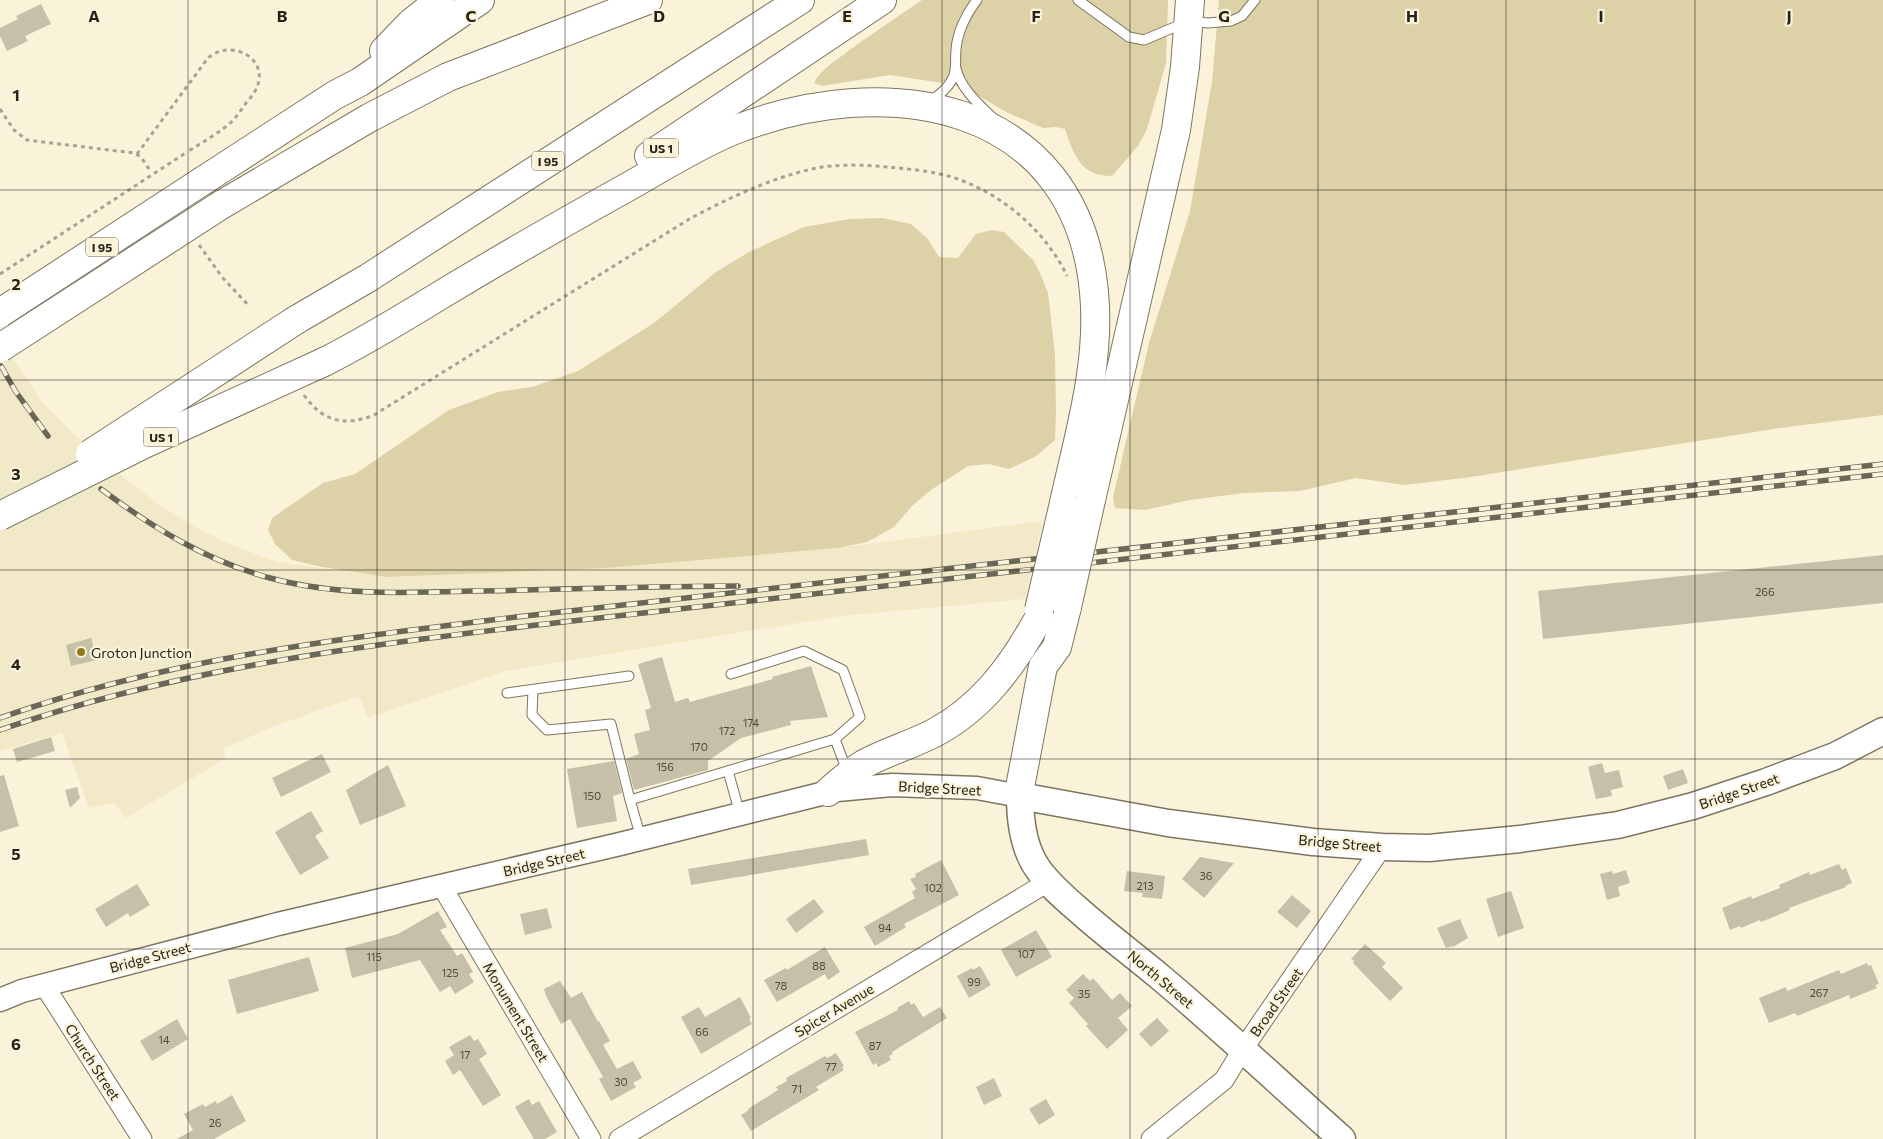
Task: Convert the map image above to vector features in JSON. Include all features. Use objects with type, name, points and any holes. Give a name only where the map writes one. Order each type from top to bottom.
[{"type":"highway","points":[[360,82],[376,60],[411,22],[440,0]]},
{"type":"highway","name":"I 95","points":[[0,313],[335,95],[360,82],[480,0]]},
{"type":"highway","points":[[0,348],[221,206],[369,118],[448,77],[648,0]]},
{"type":"highway","name":"US 1","points":[[0,516],[144,444],[324,362],[381,332],[439,296],[882,0]]},
{"type":"highway","name":"I 95","points":[[0,512],[296,320],[368,278],[797,1]]},
{"type":"highway","points":[[1020,796],[1021,782],[1044,666],[1056,646],[1067,607],[1174,139],[1183,84],[1190,10]]},
{"type":"highway","points":[[439,296],[647,176],[730,132],[776,116],[815,108],[860,104],[918,106],[944,110],[970,118],[1012,139],[1047,171],[1070,207],[1084,239],[1093,282],[1095,325],[1086,404],[1038,617],[1035,645],[1044,666]]},
{"type":"highway","points":[[828,792],[848,775],[874,759],[937,732],[966,712],[983,697],[1005,672],[1038,617]]},
{"type":"main road","name":"Bridge Street","points":[[1020,796],[1168,823],[1313,842],[1430,848],[1520,840],[1618,825],[1693,806],[1766,782],[1835,756],[1883,731]]},
{"type":"main road","name":"North Street","points":[[1020,796],[1022,824],[1027,848],[1035,865],[1048,882],[1243,1049],[1342,1139]]},
{"type":"street","name":"Bridge Street","points":[[0,1000],[44,985],[278,924],[641,839],[828,792],[892,785],[977,788],[1020,796]]},
{"type":"street","name":"Broad Street","points":[[1151,1139],[1224,1080],[1243,1049],[1382,847]]},
{"type":"street","name":"Spicer Avenue","points":[[619,1139],[1048,882]]},
{"type":"street","name":"Monument Street","points":[[441,885],[591,1139]]},
{"type":"street","name":"Church Street","points":[[44,985],[142,1139]]},
{"type":"lane","points":[[918,106],[930,101],[943,91],[954,77],[956,49],[960,34],[967,15],[977,0]]},
{"type":"lane","points":[[1078,0],[1129,37],[1144,40],[1190,10],[1208,23],[1231,21],[1242,16],[1255,0]]},
{"type":"lane","points":[[955,63],[957,72],[970,93],[1012,139]]},
{"type":"lane","points":[[630,800],[835,739],[860,717],[842,670],[804,651],[731,674]]},
{"type":"lane","points":[[507,693],[629,676]]},
{"type":"lane","points":[[533,690],[532,715],[547,730],[612,724],[641,839]]},
{"type":"lane","points":[[835,739],[848,775]]},
{"type":"lane","points":[[728,771],[740,814]]},
{"type":"path","points":[[0,274],[231,123],[256,89],[259,79],[252,59],[244,53],[235,50],[217,52],[208,58],[137,154]]},
{"type":"path","points":[[0,109],[14,130],[26,140],[131,152],[137,154],[151,172]]},
{"type":"path","points":[[302,392],[319,412],[336,420],[355,420],[374,415],[691,218],[722,202],[766,184],[821,167],[862,165],[918,170],[954,178],[982,190],[1006,205],[1039,235],[1055,255],[1069,283]]},
{"type":"path","points":[[194,238],[222,277],[248,306]]},
{"type":"shaded area","points":[[922,0],[1168,0],[1166,63],[1147,129],[1138,146],[1112,176],[1101,175],[1085,168],[1080,162],[1075,155],[1065,129],[1056,127],[1043,128],[1006,112],[967,89],[949,84],[890,75],[822,86],[814,83],[825,69],[834,62]]},
{"type":"shaded area","points":[[1219,0],[1883,0],[1883,415],[1780,428],[1471,477],[1405,485],[1356,478],[1300,491],[1243,493],[1190,500],[1145,510],[1115,508],[1113,497],[1149,343],[1190,211],[1212,82]]},
{"type":"shaded area","points":[[882,218],[911,224],[927,238],[939,257],[958,258],[976,234],[992,230],[1004,232],[1033,260],[1048,293],[1055,354],[1056,412],[1055,440],[1035,457],[1009,469],[989,464],[968,466],[931,490],[912,506],[894,527],[867,542],[838,548],[607,568],[386,577],[322,567],[292,560],[275,544],[268,530],[272,518],[323,483],[355,474],[449,410],[498,392],[532,387],[578,371],[654,323],[716,272],[749,252],[804,227],[849,219]]},
{"type":"shaded area","points":[[0,339],[41,400],[68,429],[127,480],[160,505],[197,528],[234,546],[278,562],[386,577],[607,568],[838,548],[1043,521],[1025,599],[841,616],[505,671],[368,718],[359,696],[272,727],[223,749],[226,758],[126,818],[114,803],[89,808],[62,733],[0,751]]},
{"type":"building","points":[[41,4],[51,24],[25,36],[28,41],[7,51],[0,36],[0,28],[18,19],[16,16]]},
{"type":"building","points":[[1883,555],[1883,603],[1543,639],[1538,591]]},
{"type":"building","name":"Groton Junction","points":[[91,638],[97,660],[71,666],[66,645]]},
{"type":"building","points":[[662,657],[675,702],[688,698],[690,702],[773,679],[772,677],[811,666],[828,717],[790,721],[791,725],[741,738],[708,761],[708,770],[634,790],[626,759],[639,754],[634,734],[650,730],[645,710],[651,708],[638,664]]},
{"type":"building","points":[[51,737],[55,751],[17,762],[13,749]]},
{"type":"building","points":[[322,754],[331,772],[281,797],[272,778]]},
{"type":"building","points":[[614,761],[622,793],[613,796],[617,821],[577,828],[567,769]]},
{"type":"building","points":[[1602,763],[1605,773],[1619,770],[1623,787],[1611,790],[1612,796],[1596,799],[1588,767]]},
{"type":"building","points":[[388,765],[406,806],[360,825],[346,790]]},
{"type":"building","points":[[1683,769],[1688,783],[1668,790],[1663,776]]},
{"type":"building","points":[[4,775],[19,826],[0,832],[0,776]]},
{"type":"building","points":[[77,787],[80,798],[70,808],[65,790]]},
{"type":"building","points":[[311,811],[323,831],[315,836],[329,858],[300,875],[275,832]]},
{"type":"building","points":[[866,839],[869,855],[691,885],[688,869]]},
{"type":"building","points":[[1200,857],[1234,863],[1204,898],[1182,879]]},
{"type":"building","points":[[941,860],[959,895],[904,924],[906,927],[875,946],[864,927],[915,898],[912,892],[916,889],[910,879],[916,877],[915,874]]},
{"type":"building","points":[[1839,864],[1842,870],[1846,868],[1852,883],[1846,887],[1789,908],[1790,910],[1761,922],[1760,920],[1741,928],[1740,926],[1730,930],[1722,908],[1751,896],[1752,899],[1780,888],[1779,885],[1809,872],[1810,875]]},
{"type":"building","points":[[1626,870],[1630,883],[1618,887],[1620,896],[1607,900],[1600,874],[1612,871],[1613,874]]},
{"type":"building","points":[[1127,871],[1165,876],[1162,899],[1142,897],[1143,893],[1124,891]]},
{"type":"building","points":[[137,884],[150,905],[130,917],[128,913],[106,927],[95,909]]},
{"type":"building","points":[[1511,891],[1524,928],[1498,937],[1486,899]]},
{"type":"building","points":[[1292,895],[1311,911],[1297,928],[1277,912]]},
{"type":"building","points":[[814,899],[824,912],[796,933],[786,919]]},
{"type":"building","points":[[547,908],[552,928],[525,935],[520,914]]},
{"type":"building","points":[[438,911],[447,927],[440,930],[457,956],[462,953],[473,972],[469,974],[474,982],[455,994],[450,986],[440,992],[420,960],[352,978],[345,948],[398,934]]},
{"type":"building","points":[[1460,919],[1468,938],[1453,947],[1446,948],[1437,928]]},
{"type":"building","points":[[1036,930],[1052,957],[1016,977],[1001,950]]},
{"type":"building","points":[[1365,944],[1386,963],[1382,967],[1403,988],[1390,1001],[1351,959]]},
{"type":"building","points":[[825,947],[840,972],[828,980],[825,974],[777,1002],[764,980],[786,968],[787,970]]},
{"type":"building","points":[[309,957],[319,991],[237,1014],[228,980]]},
{"type":"building","points":[[1867,963],[1868,966],[1871,965],[1879,984],[1875,985],[1877,988],[1850,999],[1849,995],[1797,1016],[1795,1013],[1769,1023],[1759,998],[1786,987],[1787,991],[1839,970],[1841,974]]},
{"type":"building","points":[[980,966],[991,985],[969,998],[957,976]]},
{"type":"building","points":[[1083,974],[1090,981],[1093,978],[1112,1000],[1120,993],[1132,1006],[1118,1018],[1128,1030],[1107,1049],[1086,1026],[1088,1024],[1069,1003],[1074,998],[1066,990]]},
{"type":"building","points":[[560,981],[571,998],[582,992],[610,1041],[603,1045],[617,1069],[633,1061],[642,1078],[633,1083],[636,1087],[611,1101],[599,1079],[603,1077],[570,1019],[561,1024],[546,996],[544,989]]},
{"type":"building","points":[[740,997],[751,1018],[749,1019],[752,1024],[701,1054],[681,1017],[699,1007],[705,1017]]},
{"type":"building","points":[[909,1001],[911,1005],[914,1003],[923,1017],[940,1007],[947,1018],[892,1052],[893,1054],[889,1056],[891,1060],[878,1067],[876,1063],[873,1065],[855,1032],[898,1010],[897,1008]]},
{"type":"building","points":[[1157,1018],[1169,1031],[1151,1047],[1139,1034]]},
{"type":"building","points":[[177,1019],[188,1039],[152,1061],[140,1041]]},
{"type":"building","points":[[470,1035],[474,1041],[478,1039],[487,1054],[479,1059],[501,1095],[483,1106],[460,1070],[453,1075],[445,1061],[454,1055],[449,1047]]},
{"type":"building","points":[[836,1053],[844,1066],[842,1067],[844,1070],[816,1087],[819,1090],[751,1131],[741,1115],[778,1090],[776,1087],[787,1081],[786,1078],[825,1056],[827,1058]]},
{"type":"building","points":[[994,1078],[1002,1096],[984,1105],[976,1087]]},
{"type":"building","points":[[232,1095],[246,1121],[214,1139],[177,1139],[193,1130],[184,1114],[203,1104],[205,1107],[216,1101],[217,1104]]},
{"type":"building","points":[[529,1099],[532,1105],[539,1101],[557,1132],[545,1139],[534,1139],[515,1107]]},
{"type":"building","points":[[1046,1099],[1055,1115],[1039,1125],[1029,1109]]},
{"type":"railway","points":[[1,366],[16,392],[48,436]]},
{"type":"railway","points":[[0,718],[63,697],[191,665],[255,653],[384,634],[516,617],[1883,464]]},
{"type":"railway","points":[[0,730],[69,708],[208,674],[349,649],[420,639],[1883,474]]},
{"type":"railway","points":[[101,489],[140,517],[203,553],[270,578],[320,588],[397,593],[738,586]]},
{"type":"place","name":"Groton Junction","points":[[81,652]]}]
